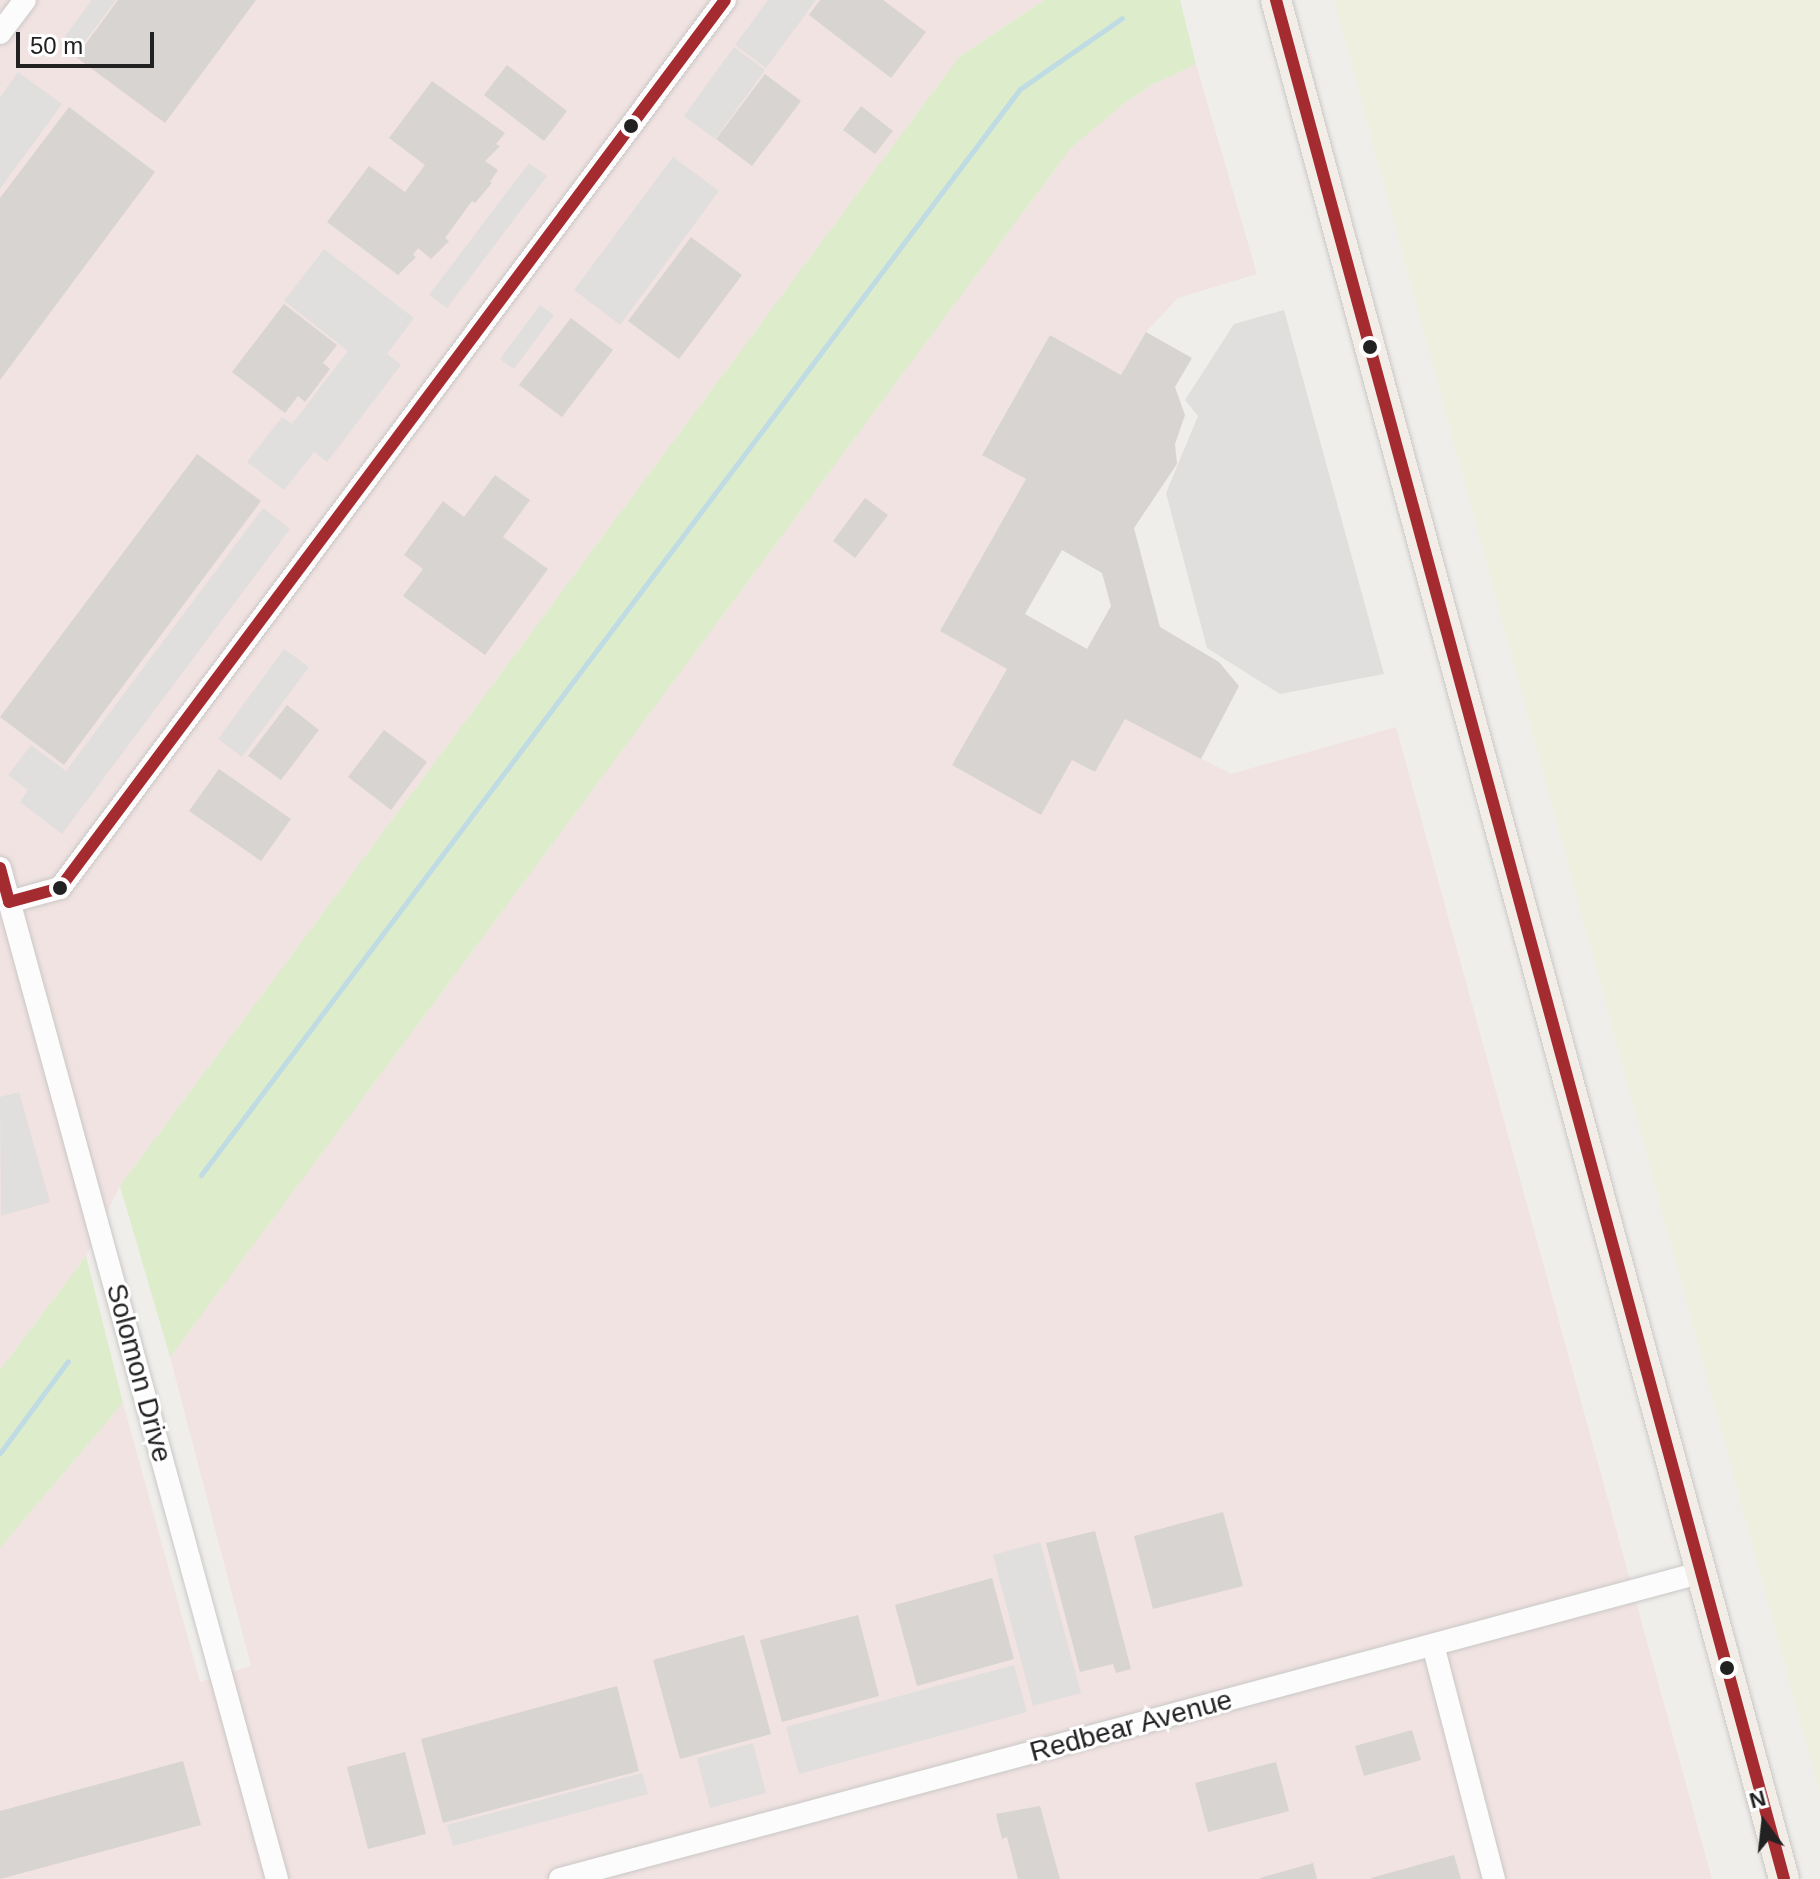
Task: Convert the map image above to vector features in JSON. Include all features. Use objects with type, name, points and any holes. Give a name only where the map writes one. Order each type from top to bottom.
[{"type":"main road","points":[[1276,0],[1784,1879]]},
{"type":"street","points":[[0,33],[25,0]]},
{"type":"street","points":[[9,902],[60,888],[725,0]]},
{"type":"street","name":"Solomon Drive","points":[[0,868],[277,1879]]},
{"type":"street","name":"Redbear Avenue","points":[[560,1879],[1703,1572]]},
{"type":"street","points":[[1433,1645],[1494,1879]]},
{"type":"shaded area","points":[[0,0],[1044,0],[959,57],[120,1186],[86,1256],[0,1370]]},
{"type":"shaded area","points":[[92,0],[116,0],[80,48],[65,36]]},
{"type":"shaded area","points":[[768,0],[816,0],[766,68],[735,45]]},
{"type":"shaded area","points":[[734,47],[765,70],[715,139],[684,116]]},
{"type":"shaded area","points":[[1196,64],[1257,274],[1178,298],[1146,332],[1121,375],[1050,335],[982,454],[1026,479],[940,631],[1007,669],[953,765],[1072,760],[1095,772],[1125,719],[1231,774],[1396,727],[1712,1879],[0,1879],[0,1548],[123,1403],[200,1682],[251,1666],[170,1357],[1071,148],[1122,105],[1152,85]]},
{"type":"shaded area","points":[[18,72],[62,104],[0,189],[0,97]]},
{"type":"shaded area","points":[[673,157],[719,191],[620,325],[574,290]]},
{"type":"shaded area","points":[[529,163],[547,176],[447,308],[429,295]]},
{"type":"shaded area","points":[[324,249],[414,318],[387,354],[401,365],[327,462],[314,452],[284,490],[247,462],[282,417],[292,424],[348,351],[284,301]]},
{"type":"shaded area","points":[[540,305],[554,315],[514,369],[500,359]]},
{"type":"shaded area","points":[[1284,310],[1384,674],[1280,694],[1207,648],[1166,493],[1198,416],[1185,400],[1234,324]]},
{"type":"shaded area","points":[[263,508],[290,529],[62,834],[20,802],[28,790],[8,775],[31,745],[66,771]]},
{"type":"shaded area","points":[[284,649],[309,667],[242,757],[218,739]]},
{"type":"shaded area","points":[[19,1092],[50,1202],[1,1216],[0,1097]]},
{"type":"shaded area","points":[[1040,1542],[1081,1693],[1033,1706],[993,1555]]},
{"type":"shaded area","points":[[1014,1665],[1027,1712],[799,1774],[786,1727]]},
{"type":"shaded area","points":[[753,1743],[766,1793],[710,1808],[697,1758]]},
{"type":"shaded area","points":[[642,1773],[648,1794],[453,1846],[447,1825]]},
{"type":"green space","points":[[1044,0],[1180,0],[1196,64],[1152,85],[1122,105],[1071,148],[170,1357],[120,1186],[959,57]]},
{"type":"green space","points":[[1334,0],[1820,0],[1820,1795]]},
{"type":"green space","points":[[86,1256],[123,1403],[0,1548],[0,1370]]},
{"type":"building","points":[[118,0],[256,0],[165,123],[76,57]]},
{"type":"building","points":[[820,0],[883,0],[926,32],[891,78],[809,15]]},
{"type":"building","points":[[507,65],[567,111],[544,141],[484,95]]},
{"type":"building","points":[[765,74],[801,101],[752,166],[716,139]]},
{"type":"building","points":[[432,81],[505,133],[496,144],[500,146],[485,161],[498,170],[492,183],[475,203],[472,201],[445,238],[449,241],[431,259],[418,248],[413,255],[416,257],[398,275],[327,222],[369,166],[405,192],[425,165],[389,138]]},
{"type":"building","points":[[861,106],[893,131],[875,154],[843,130]]},
{"type":"building","points":[[69,107],[155,172],[0,380],[0,198]]},
{"type":"building","points":[[691,237],[742,275],[679,359],[628,321]]},
{"type":"building","points":[[284,304],[337,345],[323,363],[330,369],[305,402],[298,396],[285,413],[232,372]]},
{"type":"building","points":[[571,318],[613,350],[562,417],[519,385]]},
{"type":"building","points":[[1146,332],[1192,358],[1175,387],[1185,415],[1175,444],[1177,464],[1134,528],[1160,627],[1219,662],[1239,686],[1201,759],[1125,719],[1095,772],[1072,760],[1041,815],[952,765],[1007,669],[940,631],[1026,479],[982,455],[1050,335],[1121,375]],"holes":[[[1062,550],[1102,573],[1111,606],[1087,649],[1025,614]]]},
{"type":"building","points":[[197,454],[261,501],[64,765],[0,717]]},
{"type":"building","points":[[495,475],[530,500],[503,537],[548,569],[485,655],[403,596],[423,569],[404,555],[443,501],[464,517]]},
{"type":"building","points":[[865,498],[888,515],[855,558],[833,541]]},
{"type":"building","points":[[287,705],[319,730],[281,780],[248,756]]},
{"type":"building","points":[[384,730],[427,762],[391,810],[348,777]]},
{"type":"building","points":[[219,769],[291,819],[261,861],[189,811]]},
{"type":"building","points":[[1223,1512],[1243,1586],[1153,1609],[1134,1536]]},
{"type":"building","points":[[1095,1531],[1131,1669],[1116,1673],[1113,1664],[1080,1672],[1046,1543]]},
{"type":"building","points":[[992,1578],[1014,1659],[917,1686],[895,1605]]},
{"type":"building","points":[[858,1615],[879,1696],[782,1722],[760,1640]]},
{"type":"building","points":[[744,1635],[771,1734],[680,1759],[653,1660]]},
{"type":"building","points":[[617,1686],[639,1771],[443,1823],[421,1739]]},
{"type":"building","points":[[1412,1730],[1421,1760],[1364,1776],[1355,1746]]},
{"type":"building","points":[[405,1752],[426,1834],[368,1849],[347,1767]]},
{"type":"building","points":[[183,1761],[201,1825],[0,1879],[0,1811]]},
{"type":"building","points":[[1276,1762],[1289,1811],[1208,1832],[1195,1783]]},
{"type":"building","points":[[1040,1806],[1060,1879],[1018,1879],[1007,1837],[1002,1839],[996,1814]]},
{"type":"building","points":[[1454,1855],[1461,1879],[1371,1879],[1371,1878]]},
{"type":"building","points":[[1313,1863],[1317,1879],[1260,1879],[1260,1878]]},
{"type":"waterway","points":[[201,1175],[1020,89],[1122,18]]},
{"type":"waterway","points":[[0,1453],[68,1361]]},
{"type":"transit line","points":[[0,868],[9,902],[60,888],[725,0]]},
{"type":"transit line","points":[[1276,0],[1784,1879]]}]
